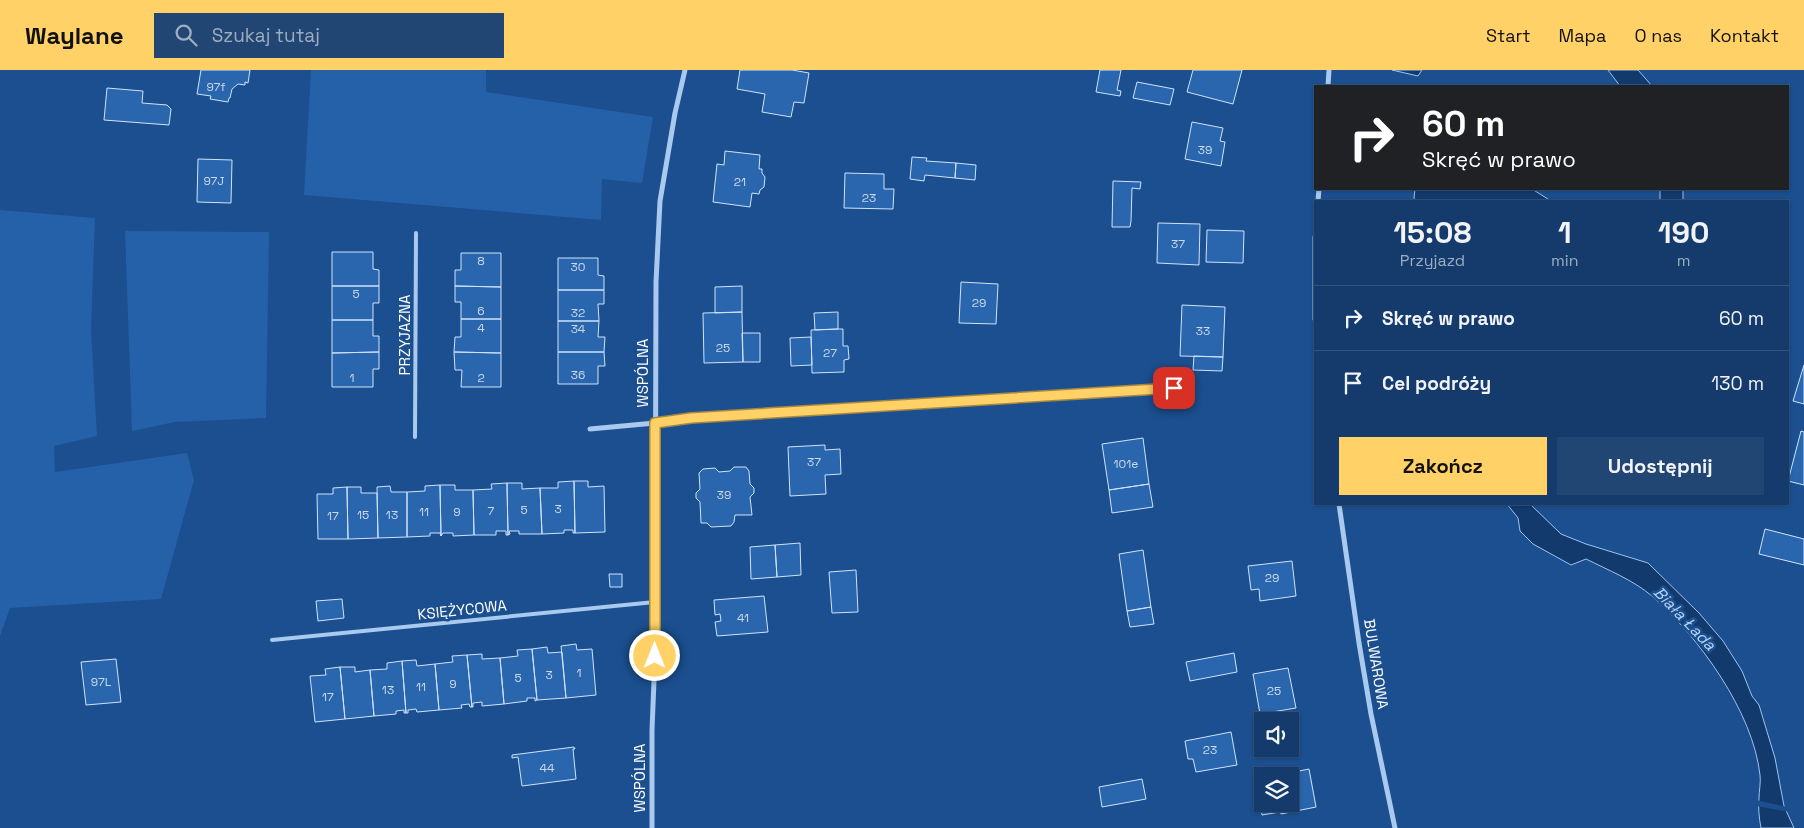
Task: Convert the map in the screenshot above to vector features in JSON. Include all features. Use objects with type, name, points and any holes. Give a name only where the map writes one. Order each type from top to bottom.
[{"type":"street","name":"WSPÓLNA","points":[[652,828],[656,282],[660,201],[675,113],[685,70]]},
{"type":"street","points":[[1328,85],[1330,70]]},
{"type":"street","points":[[590,429],[655,423]]},
{"type":"street","name":"BULWAROWA","points":[[1339,505],[1370,705],[1395,828]]},
{"type":"lane","name":"PRZYJAZNA","points":[[416,232],[416,437]]},
{"type":"lane","points":[[655,423],[691,418],[1174,388]]},
{"type":"lane","name":"KSIĘŻYCOWA","points":[[272,640],[655,602]]},
{"type":"shaded area","points":[[311,70],[486,70],[486,92],[653,117],[642,183],[602,179],[601,220],[304,195]]},
{"type":"shaded area","points":[[0,210],[95,218],[91,330],[97,436],[54,446],[55,472],[187,453],[194,480],[161,599],[10,608],[0,636]]},
{"type":"shaded area","points":[[125,231],[269,232],[266,418],[175,422],[132,431]]},
{"type":"water","points":[[1392,70],[1422,70],[1418,76]]},
{"type":"water","points":[[1608,70],[1638,70],[1651,85],[1619,85]]},
{"type":"water","points":[[1415,190],[1534,190],[1549,200],[1415,200]]},
{"type":"water","points":[[1660,190],[1683,190],[1683,200],[1660,200]]},
{"type":"water","name":"Biała Łada","points":[[1508,505],[1531,505],[1561,534],[1586,544],[1648,563],[1699,613],[1723,641],[1742,671],[1752,696],[1759,705],[1775,758],[1784,806],[1794,828],[1761,828],[1759,809],[1760,775],[1747,726],[1721,677],[1688,632],[1652,596],[1629,580],[1586,559],[1571,565],[1533,544],[1520,531],[1518,518]]},
{"type":"pier","points":[[1756,800],[1787,807],[1790,812],[1756,806]]},
{"type":"building","points":[[201,70],[250,70],[248,83],[245,82],[245,85],[238,84],[232,89],[228,102],[210,99],[211,96],[197,94]]},
{"type":"building","points":[[740,70],[792,70],[809,73],[804,103],[794,102],[791,117],[762,112],[765,94],[737,89]]},
{"type":"building","points":[[1100,70],[1121,70],[1117,90],[1121,91],[1120,96],[1096,92]]},
{"type":"building","points":[[1193,70],[1242,70],[1233,104],[1187,92]]},
{"type":"building","points":[[1137,82],[1174,89],[1170,105],[1133,98]]},
{"type":"building","points":[[107,88],[143,91],[142,103],[167,105],[171,109],[169,125],[104,120]]},
{"type":"building","points":[[1192,122],[1223,128],[1220,141],[1225,142],[1221,166],[1185,159]]},
{"type":"building","points":[[725,151],[760,155],[759,169],[762,169],[765,177],[764,187],[760,190],[759,194],[752,193],[750,207],[713,202],[717,164],[724,165]]},
{"type":"building","points":[[912,157],[927,158],[926,161],[956,163],[955,178],[925,175],[924,181],[910,179]]},
{"type":"building","points":[[198,159],[232,160],[231,203],[197,202]]},
{"type":"building","points":[[956,163],[976,165],[975,180],[955,178]]},
{"type":"building","points":[[845,173],[884,174],[884,189],[894,189],[893,209],[844,208]]},
{"type":"building","points":[[1113,181],[1141,182],[1140,189],[1132,188],[1130,227],[1112,227]]},
{"type":"building","points":[[1158,223],[1200,224],[1199,265],[1157,263]]},
{"type":"building","points":[[1207,230],[1244,231],[1243,263],[1206,262]]},
{"type":"building","points":[[332,252],[373,252],[373,269],[379,270],[379,286],[332,286]]},
{"type":"building","points":[[461,253],[501,253],[501,287],[455,286],[455,270],[461,270]]},
{"type":"building","points":[[558,258],[598,258],[598,275],[604,276],[604,290],[558,290]]},
{"type":"building","points":[[961,282],[998,284],[996,324],[959,323]]},
{"type":"building","points":[[332,286],[379,286],[379,303],[373,303],[373,320],[332,320]]},
{"type":"building","points":[[455,286],[501,287],[501,319],[461,319],[461,302],[455,302]]},
{"type":"building","points":[[742,286],[742,312],[715,313],[715,287]]},
{"type":"building","points":[[558,290],[604,290],[604,304],[598,304],[599,321],[558,321]]},
{"type":"building","points":[[1182,305],[1225,307],[1223,357],[1180,356]]},
{"type":"building","points":[[742,312],[743,362],[704,363],[703,313]]},
{"type":"building","points":[[838,312],[838,329],[815,330],[814,313]]},
{"type":"building","points":[[461,319],[501,319],[501,353],[454,352],[455,337],[461,337]]},
{"type":"building","points":[[332,320],[373,320],[373,336],[379,336],[379,352],[332,353]]},
{"type":"building","points":[[558,321],[599,321],[598,337],[605,337],[604,352],[558,352]]},
{"type":"building","points":[[843,329],[843,346],[848,346],[849,359],[844,360],[844,372],[812,373],[811,330]]},
{"type":"building","points":[[742,333],[760,333],[760,362],[743,362]]},
{"type":"building","points":[[811,337],[812,365],[791,366],[790,338]]},
{"type":"building","points":[[379,352],[379,369],[373,369],[373,387],[332,387],[332,353]]},
{"type":"building","points":[[454,352],[501,353],[501,387],[461,387],[462,370],[455,370]]},
{"type":"building","points":[[558,352],[604,352],[605,366],[598,366],[598,384],[558,384]]},
{"type":"building","points":[[1194,356],[1223,357],[1222,371],[1193,370]]},
{"type":"building","points":[[1804,365],[1804,404],[1793,401]]},
{"type":"building","points":[[1801,431],[1804,432],[1804,485],[1789,481]]},
{"type":"building","points":[[1143,438],[1149,484],[1109,490],[1102,444]]},
{"type":"building","points":[[825,445],[825,450],[840,449],[841,474],[825,475],[826,494],[790,496],[788,447]]},
{"type":"building","points":[[734,467],[746,467],[749,471],[750,484],[754,488],[754,493],[750,497],[752,515],[735,515],[731,526],[711,527],[707,523],[701,523],[700,502],[696,498],[696,493],[700,489],[699,473],[703,469],[715,468],[719,472],[730,471]]},
{"type":"building","points":[[574,481],[575,533],[573,533],[573,530],[564,530],[564,533],[542,534],[540,488],[558,488],[558,482]]},
{"type":"building","points":[[574,481],[588,481],[588,487],[604,486],[605,532],[575,533]]},
{"type":"building","points":[[507,483],[508,535],[506,535],[506,531],[496,531],[496,535],[474,535],[473,490],[492,489],[491,484]]},
{"type":"building","points":[[507,483],[522,483],[522,489],[540,488],[542,534],[519,534],[519,531],[509,531],[510,534],[508,535]]},
{"type":"building","points":[[1149,484],[1153,507],[1112,513],[1109,490]]},
{"type":"building","points":[[440,485],[441,536],[440,533],[430,533],[430,536],[407,537],[407,492],[425,491],[425,486]]},
{"type":"building","points":[[440,485],[455,485],[455,490],[473,490],[474,535],[453,536],[453,533],[443,533],[441,536]]},
{"type":"building","points":[[390,486],[391,492],[407,492],[407,537],[378,538],[377,487]]},
{"type":"building","points":[[347,487],[361,487],[361,493],[377,493],[378,538],[348,539]]},
{"type":"building","points":[[347,487],[348,539],[318,539],[317,494],[333,494],[333,488]]},
{"type":"building","points":[[1765,529],[1804,539],[1804,565],[1759,554]]},
{"type":"building","points":[[800,543],[801,575],[777,577],[775,545]]},
{"type":"building","points":[[775,545],[777,577],[751,579],[750,547]]},
{"type":"building","points":[[1143,550],[1151,607],[1127,611],[1119,554]]},
{"type":"building","points":[[1292,561],[1296,596],[1260,601],[1259,589],[1251,590],[1248,566]]},
{"type":"building","points":[[856,570],[858,612],[832,613],[829,572]]},
{"type":"building","points":[[609,574],[622,574],[622,587],[610,587]]},
{"type":"building","points":[[764,596],[768,632],[717,636],[715,622],[721,621],[720,614],[715,615],[714,600]]},
{"type":"building","points":[[342,599],[344,618],[318,621],[316,601]]},
{"type":"building","points":[[1151,607],[1154,624],[1130,627],[1127,611]]},
{"type":"building","points":[[576,644],[577,650],[592,649],[596,695],[566,698],[561,646]]},
{"type":"building","points":[[547,647],[548,653],[562,652],[566,698],[537,700],[532,649]]},
{"type":"building","points":[[532,649],[537,700],[535,701],[535,698],[527,698],[527,701],[504,704],[500,658],[518,656],[517,650]]},
{"type":"building","points":[[1234,653],[1237,672],[1190,681],[1186,662]]},
{"type":"building","points":[[482,654],[482,659],[500,658],[504,704],[482,706],[482,702],[473,703],[472,707],[467,655]]},
{"type":"building","points":[[467,655],[472,707],[469,704],[461,705],[462,708],[439,710],[435,664],[453,662],[452,656]]},
{"type":"building","points":[[116,659],[121,702],[86,705],[81,662]]},
{"type":"building","points":[[416,660],[417,666],[435,664],[439,710],[417,712],[416,709],[408,710],[408,713],[406,713],[402,661]]},
{"type":"building","points":[[402,661],[406,713],[404,713],[404,710],[396,711],[396,714],[374,716],[370,670],[387,669],[387,663]]},
{"type":"building","points":[[340,667],[345,719],[315,722],[310,676],[326,675],[325,669]]},
{"type":"building","points":[[340,667],[355,667],[355,672],[370,670],[374,716],[345,719]]},
{"type":"building","points":[[1288,668],[1296,708],[1260,712],[1253,674]]},
{"type":"building","points":[[1231,732],[1237,765],[1196,772],[1193,759],[1188,759],[1185,741]]},
{"type":"building","points":[[574,747],[576,779],[522,786],[518,757],[512,758],[512,755]]},
{"type":"building","points":[[1309,769],[1316,807],[1299,810],[1299,771]]},
{"type":"building","points":[[1142,779],[1146,799],[1102,807],[1099,787]]},
{"type":"building","points":[[1261,812],[1280,812],[1262,815]]},
{"type":"route","points":[[655,656],[655,423],[691,418],[1174,388]]}]
